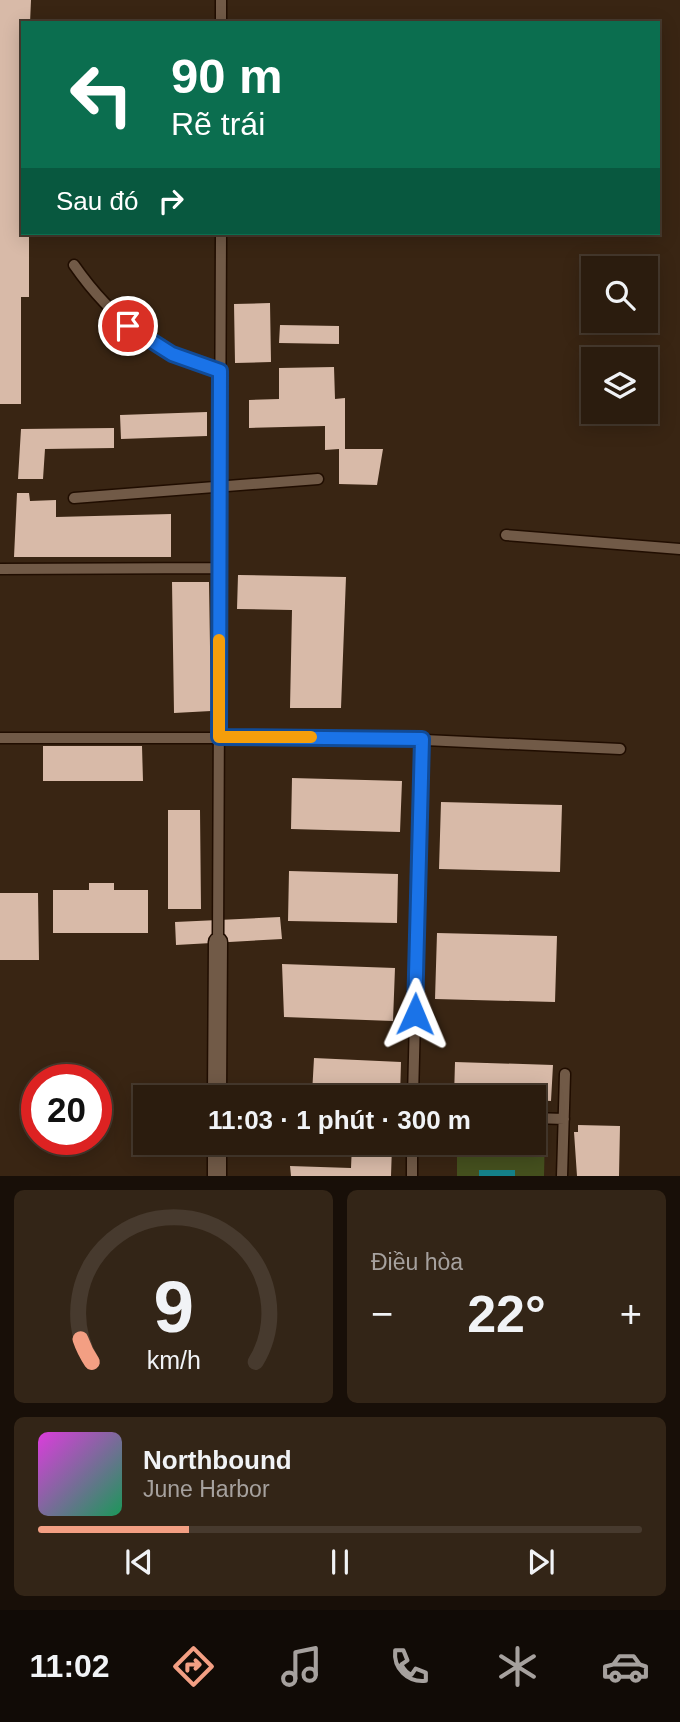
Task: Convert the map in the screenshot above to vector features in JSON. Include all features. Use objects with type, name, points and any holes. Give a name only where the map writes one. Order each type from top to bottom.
[{"type":"street","points":[[217,1085],[218,942]]},
{"type":"street","points":[[217,1155],[217,1176]]},
{"type":"lane","points":[[221,0],[221,21]]},
{"type":"lane","points":[[218,942],[220,235]]},
{"type":"lane","points":[[74,265],[99,298],[128,326],[172,354],[220,371]]},
{"type":"lane","points":[[74,498],[318,479]]},
{"type":"lane","points":[[506,535],[680,549]]},
{"type":"lane","points":[[0,569],[219,568]]},
{"type":"lane","points":[[0,738],[422,739],[620,749]]},
{"type":"lane","points":[[414,1085],[422,739]]},
{"type":"lane","points":[[562,1176],[565,1074]]},
{"type":"lane","points":[[546,1118],[564,1119]]},
{"type":"lane","points":[[412,1155],[412,1176]]},
{"type":"green space","points":[[457,1155],[544,1155],[544,1176],[457,1176]]},
{"type":"water","points":[[479,1170],[515,1170],[515,1176],[479,1176]]},
{"type":"building","points":[[0,0],[31,0],[30,21],[21,21],[21,235],[29,235],[29,297],[21,297],[21,404],[0,404]]},
{"type":"building","points":[[270,303],[271,362],[235,363],[234,304]]},
{"type":"building","points":[[280,325],[339,326],[339,344],[279,343]]},
{"type":"building","points":[[334,367],[335,399],[345,398],[345,449],[383,449],[377,485],[339,484],[339,449],[325,450],[325,426],[249,428],[249,400],[279,399],[279,368]]},
{"type":"building","points":[[207,412],[207,436],[121,439],[120,415]]},
{"type":"building","points":[[114,428],[114,448],[45,449],[43,479],[18,479],[21,429]]},
{"type":"building","points":[[17,493],[29,493],[30,501],[56,500],[56,517],[171,514],[171,557],[14,557]]},
{"type":"building","points":[[238,575],[346,577],[341,708],[290,708],[292,610],[237,609]]},
{"type":"building","points":[[172,582],[209,582],[211,711],[174,713]]},
{"type":"building","points":[[43,746],[142,746],[143,781],[43,781]]},
{"type":"building","points":[[292,778],[402,781],[400,832],[291,829]]},
{"type":"building","points":[[441,802],[562,805],[560,872],[439,869]]},
{"type":"building","points":[[168,810],[200,810],[201,909],[168,909]]},
{"type":"building","points":[[289,871],[398,874],[397,923],[288,921]]},
{"type":"building","points":[[89,883],[114,883],[114,890],[148,890],[148,933],[53,933],[53,890],[89,890]]},
{"type":"building","points":[[0,893],[38,893],[39,960],[0,960]]},
{"type":"building","points":[[280,917],[282,939],[176,945],[175,922]]},
{"type":"building","points":[[437,933],[557,936],[555,1002],[435,999]]},
{"type":"building","points":[[282,964],[395,968],[393,1021],[284,1017]]},
{"type":"building","points":[[314,1058],[401,1062],[400,1085],[312,1085]]},
{"type":"building","points":[[455,1062],[553,1065],[551,1101],[546,1101],[546,1085],[454,1085]]},
{"type":"building","points":[[578,1125],[620,1126],[619,1176],[577,1176],[574,1132],[578,1132]]},
{"type":"building","points":[[352,1155],[392,1155],[391,1176],[291,1176],[290,1166],[351,1168]]},
{"type":"slow traffic","points":[[219,640],[219,737],[311,737]]},
{"type":"route","points":[[128,326],[172,354],[220,371],[219,737],[422,739],[415,1014]]}]
